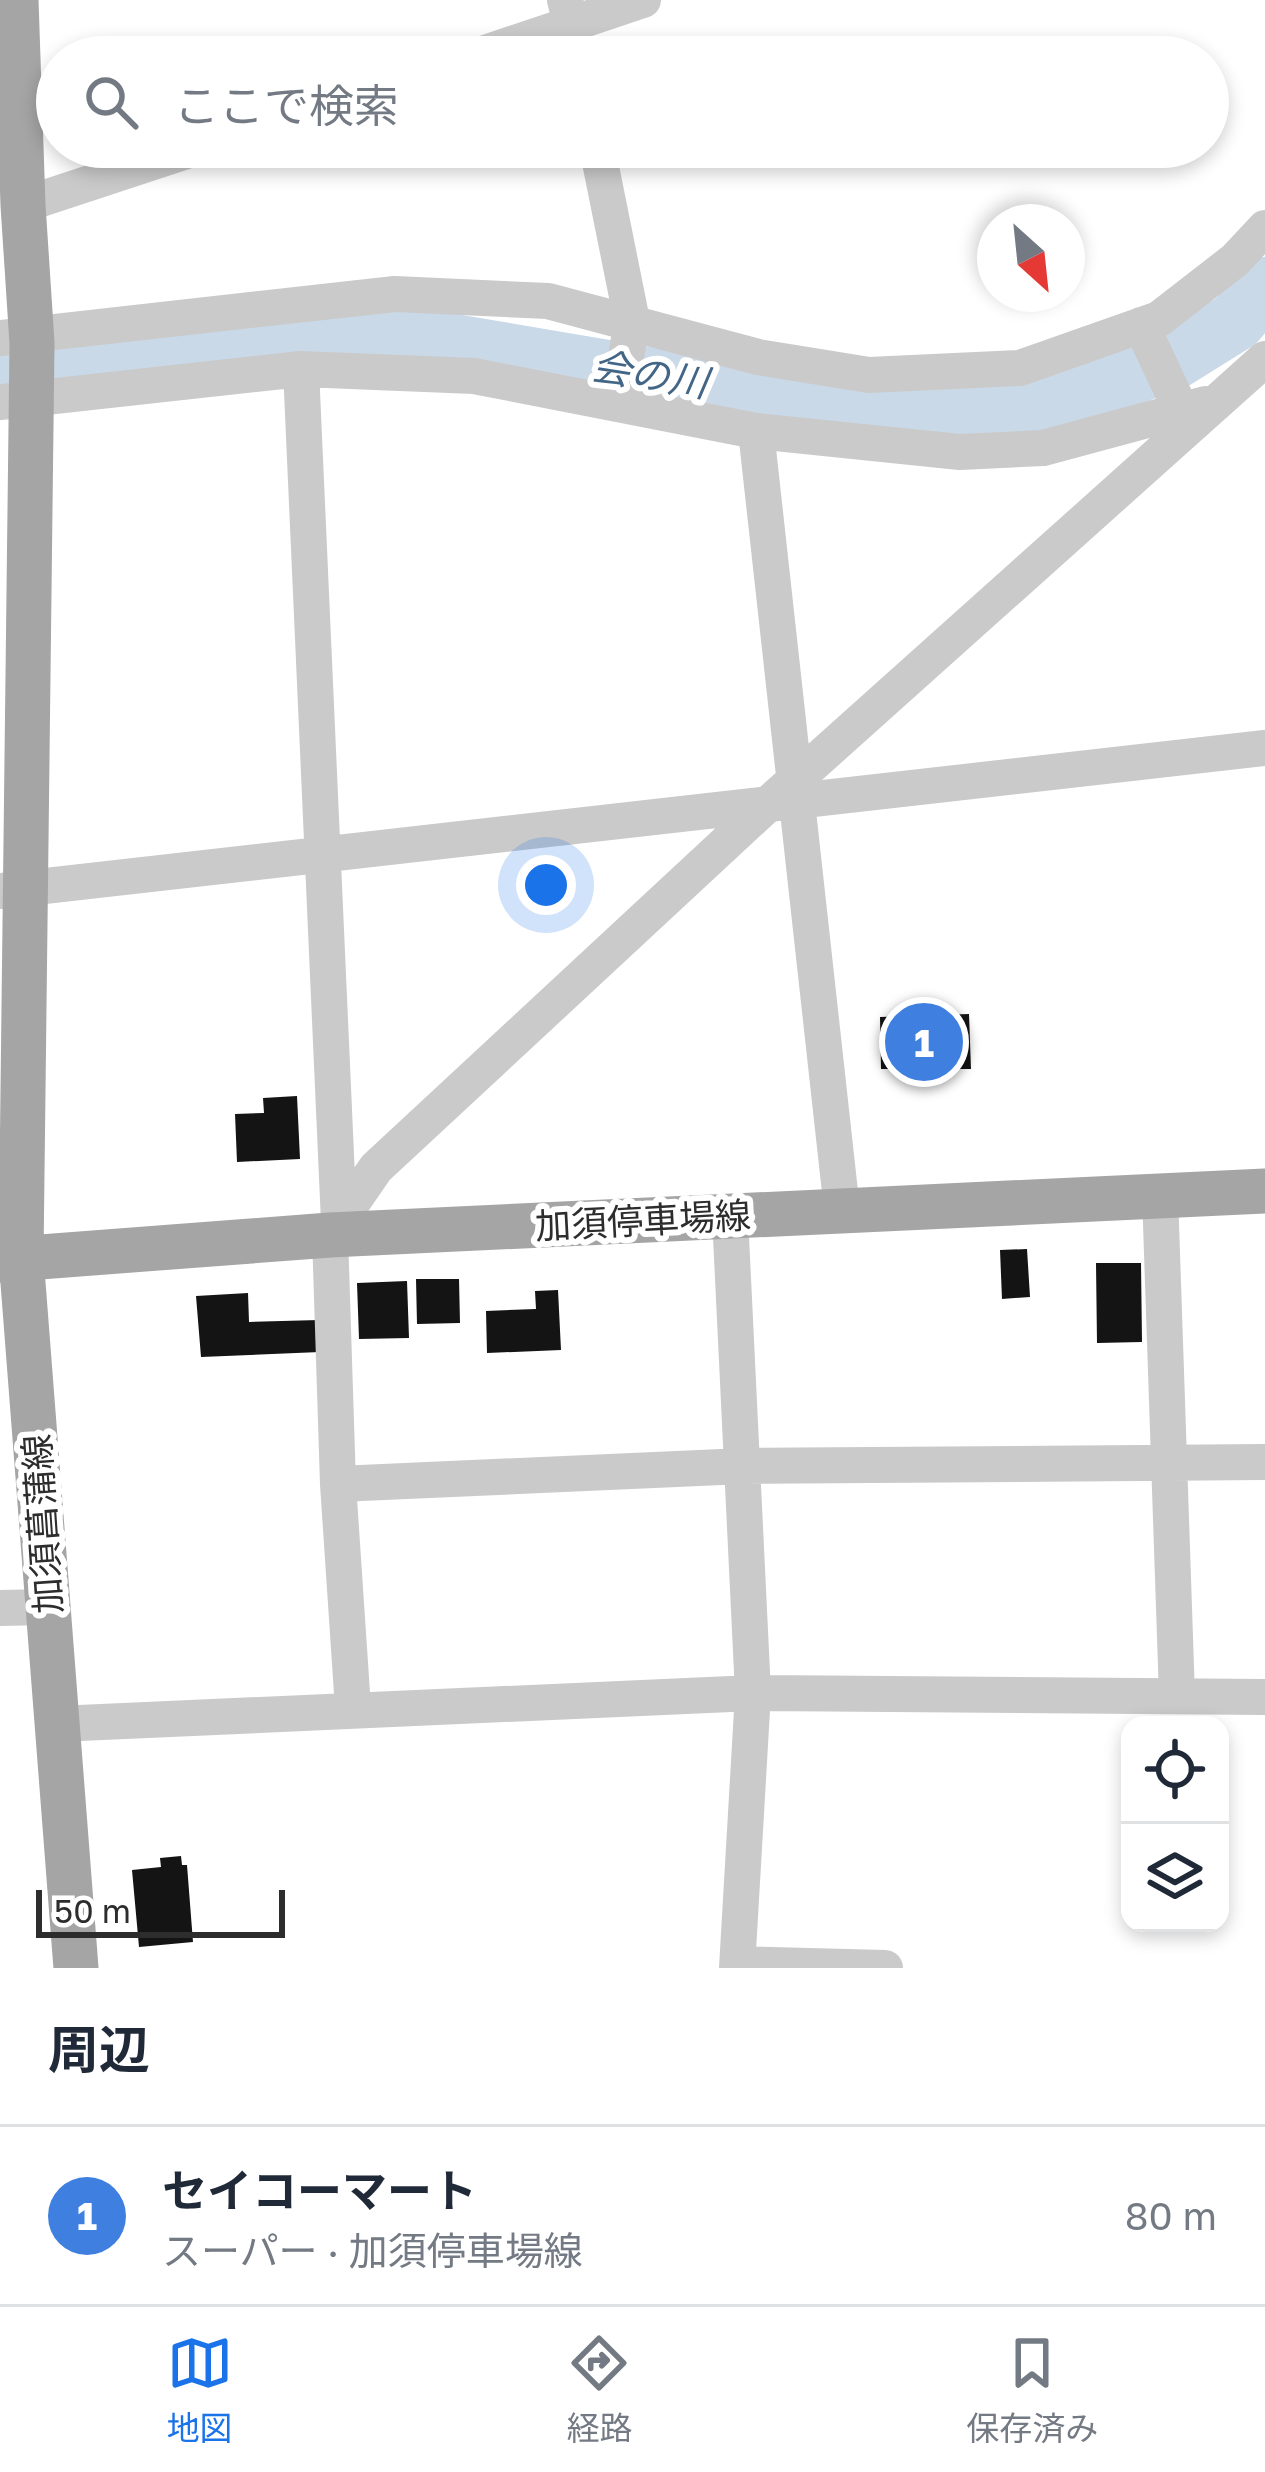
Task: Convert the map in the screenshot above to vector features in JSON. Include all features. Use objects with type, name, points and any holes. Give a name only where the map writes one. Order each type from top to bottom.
[{"type":"main road","name":"加須菖蒲線","points":[[16,0],[22,205],[10,1259],[48,1607],[76,1968]]},
{"type":"main road","name":"加須停車場線","points":[[10,1259],[335,1228],[730,1216],[1265,1191]]},
{"type":"street","points":[[542,36],[643,0]]},
{"type":"street","points":[[22,205],[135,168]]},
{"type":"street","points":[[601,168],[632,321],[618,404]]},
{"type":"street","points":[[21,338],[395,294],[548,301],[758,357],[869,375],[1020,368],[1159,320],[1234,260],[1265,228]]},
{"type":"street","points":[[1141,326],[1198,406]]},
{"type":"street","points":[[335,1228],[376,1168],[786,796],[1198,406],[1265,359]]},
{"type":"street","points":[[21,396],[301,369],[474,376],[755,431],[960,452],[1043,448],[1198,406]]},
{"type":"street","points":[[301,369],[335,1228],[338,1484],[353,1708]]},
{"type":"street","points":[[755,431],[786,796],[842,1210]]},
{"type":"street","points":[[12,890],[786,796],[1265,748]]},
{"type":"street","points":[[1160,1194],[1177,1696]]},
{"type":"street","points":[[730,1216],[753,1693],[738,1966],[885,1968]]},
{"type":"street","points":[[338,1484],[744,1466],[1265,1462]]},
{"type":"street","points":[[0,1608],[48,1607]]},
{"type":"street","points":[[57,1724],[753,1693],[1265,1697]]},
{"type":"building","points":[[969,1014],[971,1069],[881,1069],[880,1017]]},
{"type":"building","points":[[297,1096],[300,1159],[237,1162],[235,1114],[264,1113],[263,1098]]},
{"type":"building","points":[[1027,1249],[1030,1297],[1002,1299],[1000,1250]]},
{"type":"building","points":[[1096,1263],[1141,1263],[1142,1342],[1097,1343]]},
{"type":"building","points":[[416,1279],[459,1279],[460,1323],[417,1324]]},
{"type":"building","points":[[407,1281],[409,1338],[359,1339],[357,1283]]},
{"type":"building","points":[[558,1290],[561,1350],[487,1353],[486,1311],[536,1309],[535,1291]]},
{"type":"building","points":[[248,1293],[249,1322],[319,1320],[320,1352],[201,1357],[196,1296]]},
{"type":"building","points":[[181,1856],[182,1865],[187,1865],[193,1942],[139,1947],[132,1870],[161,1867],[160,1858]]},
{"type":"waterway","name":"会の川","points":[[0,369],[175,339],[412,337],[714,388],[939,419],[1028,413],[1175,359],[1236,321],[1265,287]]},
{"type":"place","name":"セイコーマート","points":[[924,1042]]}]
